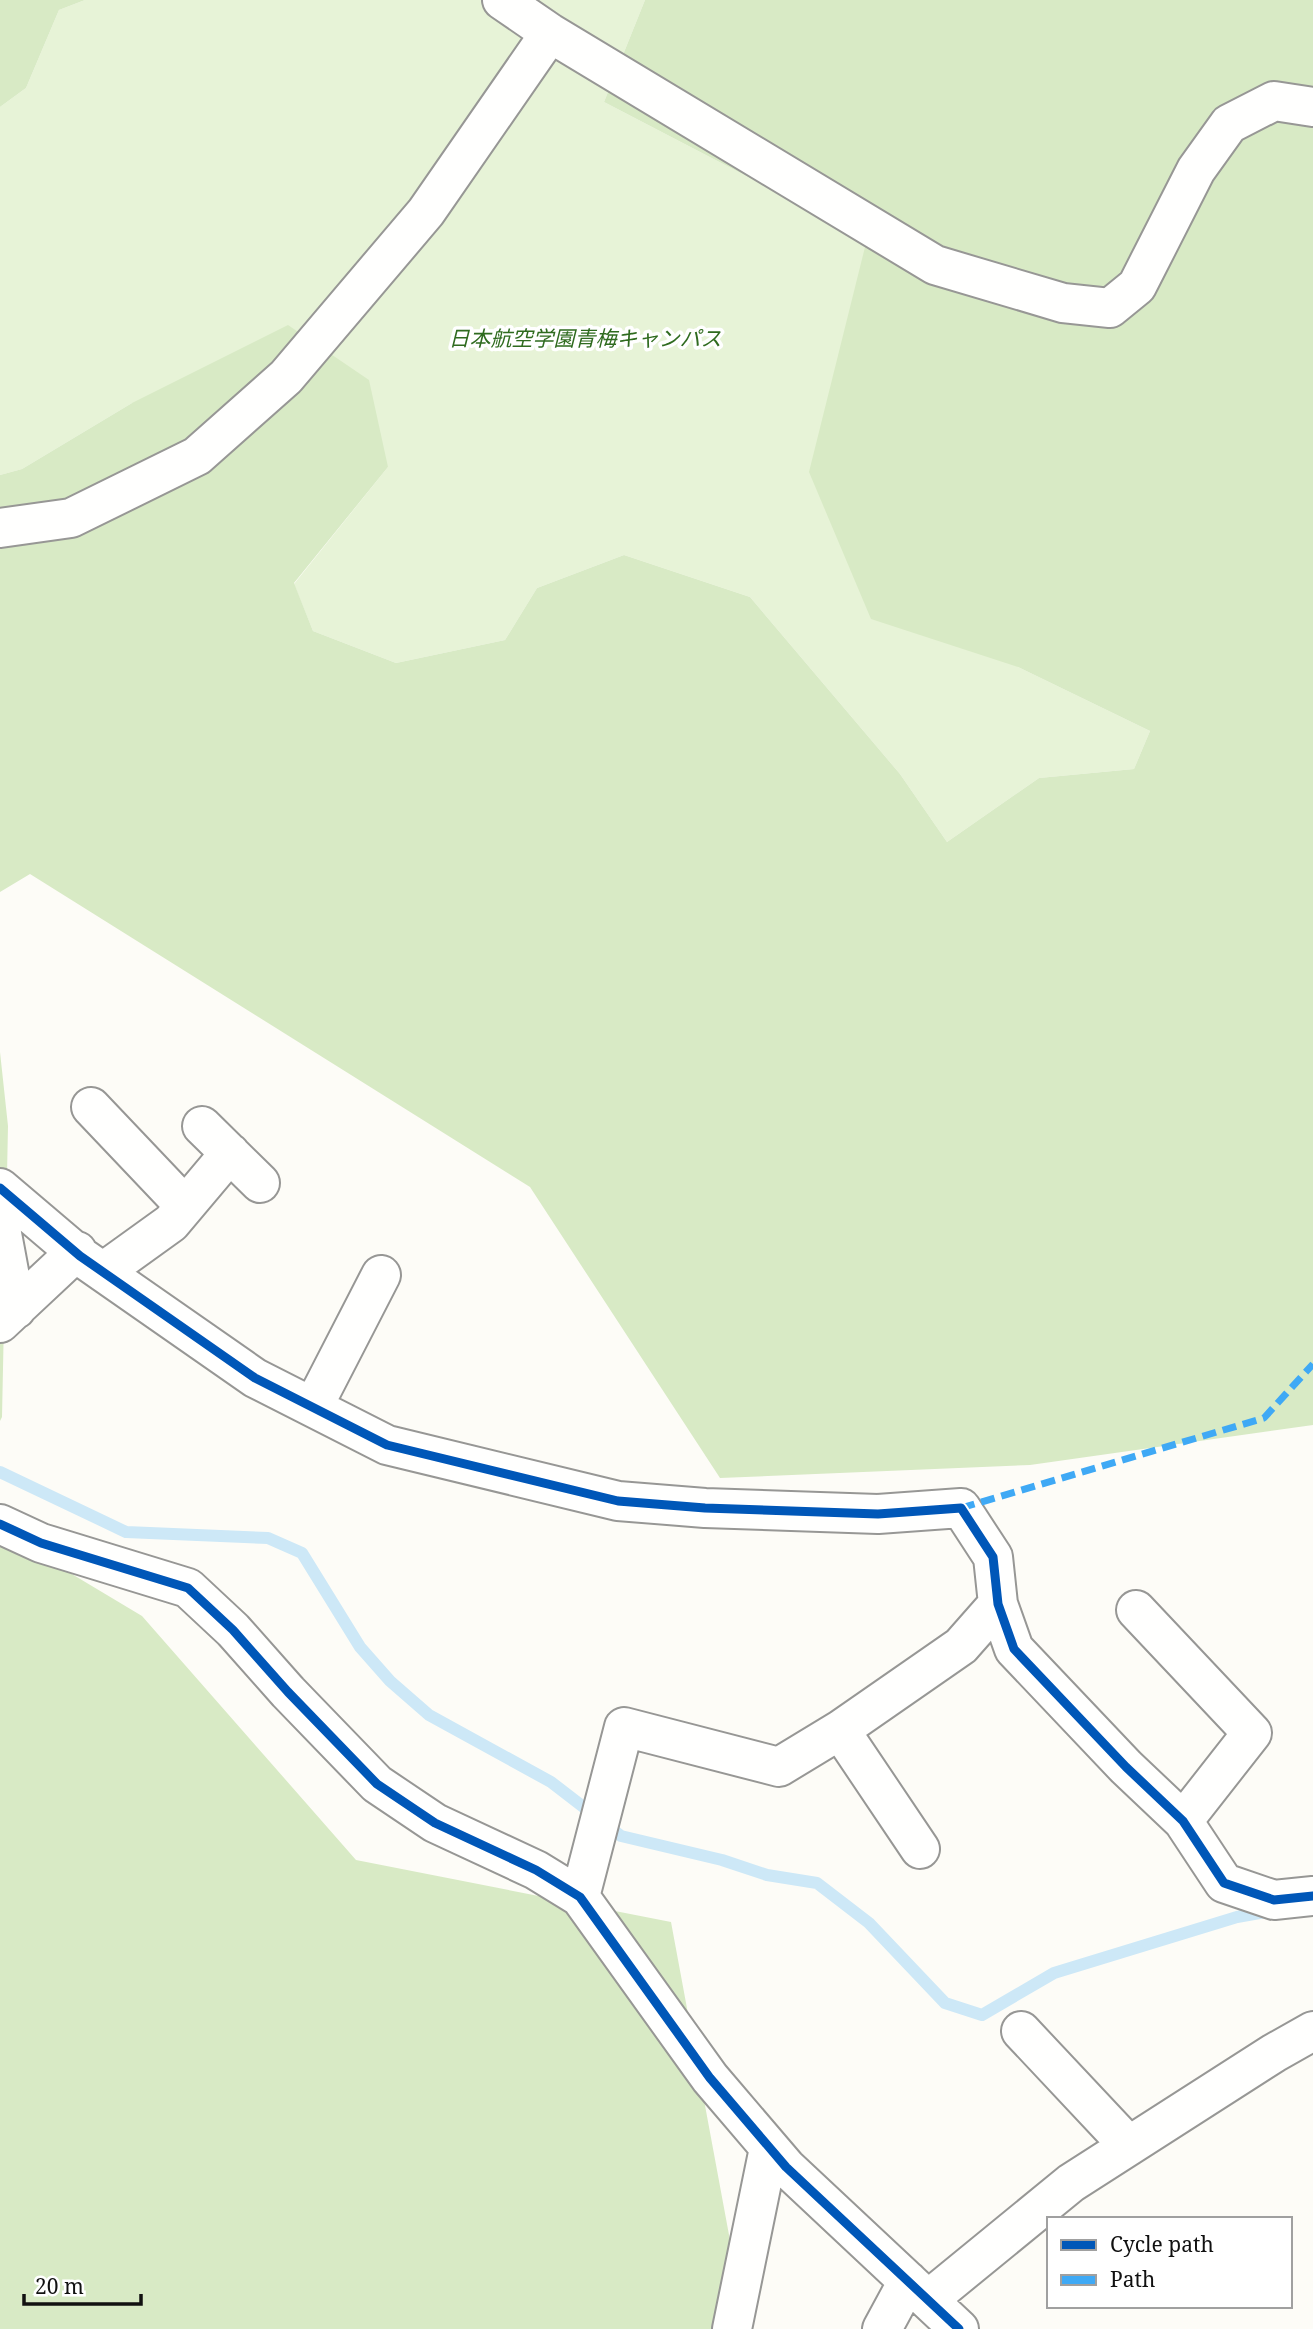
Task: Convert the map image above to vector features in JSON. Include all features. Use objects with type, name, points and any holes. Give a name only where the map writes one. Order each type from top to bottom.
[{"type":"street","points":[[502,0],[550,33],[935,265],[1063,303],[1110,308],[1137,286],[1196,170],[1229,124],[1274,102],[1313,107]]},
{"type":"street","points":[[0,528],[71,518],[197,456],[286,377],[426,212],[550,33]]},
{"type":"street","points":[[91,1107],[185,1206]]},
{"type":"street","points":[[202,1126],[260,1183]]},
{"type":"street","points":[[0,1223],[8,1316],[90,1262],[171,1223],[230,1153]]},
{"type":"street","points":[[0,1188],[90,1262],[256,1378],[387,1445],[618,1501],[705,1508],[878,1514],[961,1508],[993,1557],[998,1604],[1014,1649],[1126,1767],[1183,1821],[1224,1883],[1274,1900],[1313,1896]]},
{"type":"street","points":[[313,1407],[382,1275]]},
{"type":"street","points":[[0,1524],[41,1543],[188,1588],[233,1630],[288,1692],[377,1784],[435,1823],[536,1870],[580,1897],[710,2078],[769,2148],[959,2329]]},
{"type":"street","points":[[580,1897],[624,1727],[779,1767],[840,1730],[961,1646],[998,1604]]},
{"type":"street","points":[[1136,1610],[1252,1733],[1183,1821]]},
{"type":"street","points":[[840,1730],[920,1849]]},
{"type":"street","points":[[1021,2031],[1129,2146]]},
{"type":"street","points":[[881,2329],[918,2290],[1071,2183],[1274,2053],[1313,2031]]},
{"type":"street","points":[[733,2329],[769,2148]]},
{"type":"green space","points":[[0,0],[85,0],[59,10],[26,88],[0,107]]},
{"type":"green space","name":"日本航空学園青梅キャンパス","points":[[85,0],[645,0],[604,102],[867,239],[1018,667],[1150,731],[1134,769],[1039,778],[947,842],[900,774],[750,597],[624,555],[537,588],[505,640],[396,663],[313,631],[294,584],[388,467],[132,403],[22,469],[0,475],[0,107],[26,88],[59,10]]},
{"type":"green space","points":[[645,0],[1313,0],[1313,1425],[1030,1465],[720,1478],[530,1187],[30,874],[0,892],[0,475],[22,469],[132,403],[288,325],[369,380],[388,467],[294,583],[313,631],[396,663],[505,640],[537,588],[624,555],[750,597],[900,774],[947,842],[1039,778],[1134,769],[1150,731],[1018,667],[871,619],[809,472],[867,239],[604,102]]},
{"type":"green space","points":[[0,1052],[8,1126],[0,1421]]},
{"type":"green space","points":[[0,1531],[142,1616],[356,1860],[671,1922],[732,2251],[724,2329],[0,2329]]},
{"type":"waterway","points":[[0,1472],[126,1532],[268,1538],[302,1553],[360,1647],[390,1681],[429,1715],[551,1782],[621,1836],[722,1860],[767,1875],[817,1883],[869,1923],[945,2003],[982,2015],[1054,1973],[1237,1917],[1271,1911]]},
{"type":"marked path","points":[[961,1508],[1264,1418],[1313,1364]]},
{"type":"cycle path","points":[[0,1188],[80,1256],[255,1378],[387,1445],[618,1501],[705,1508],[878,1514],[961,1508],[993,1557],[998,1604],[1014,1649],[1126,1767],[1183,1821],[1224,1883],[1274,1900],[1313,1896]]},
{"type":"cycle path","points":[[0,1524],[41,1543],[188,1588],[233,1630],[288,1692],[377,1784],[435,1823],[536,1870],[580,1897],[710,2078],[786,2167],[959,2329]]}]
